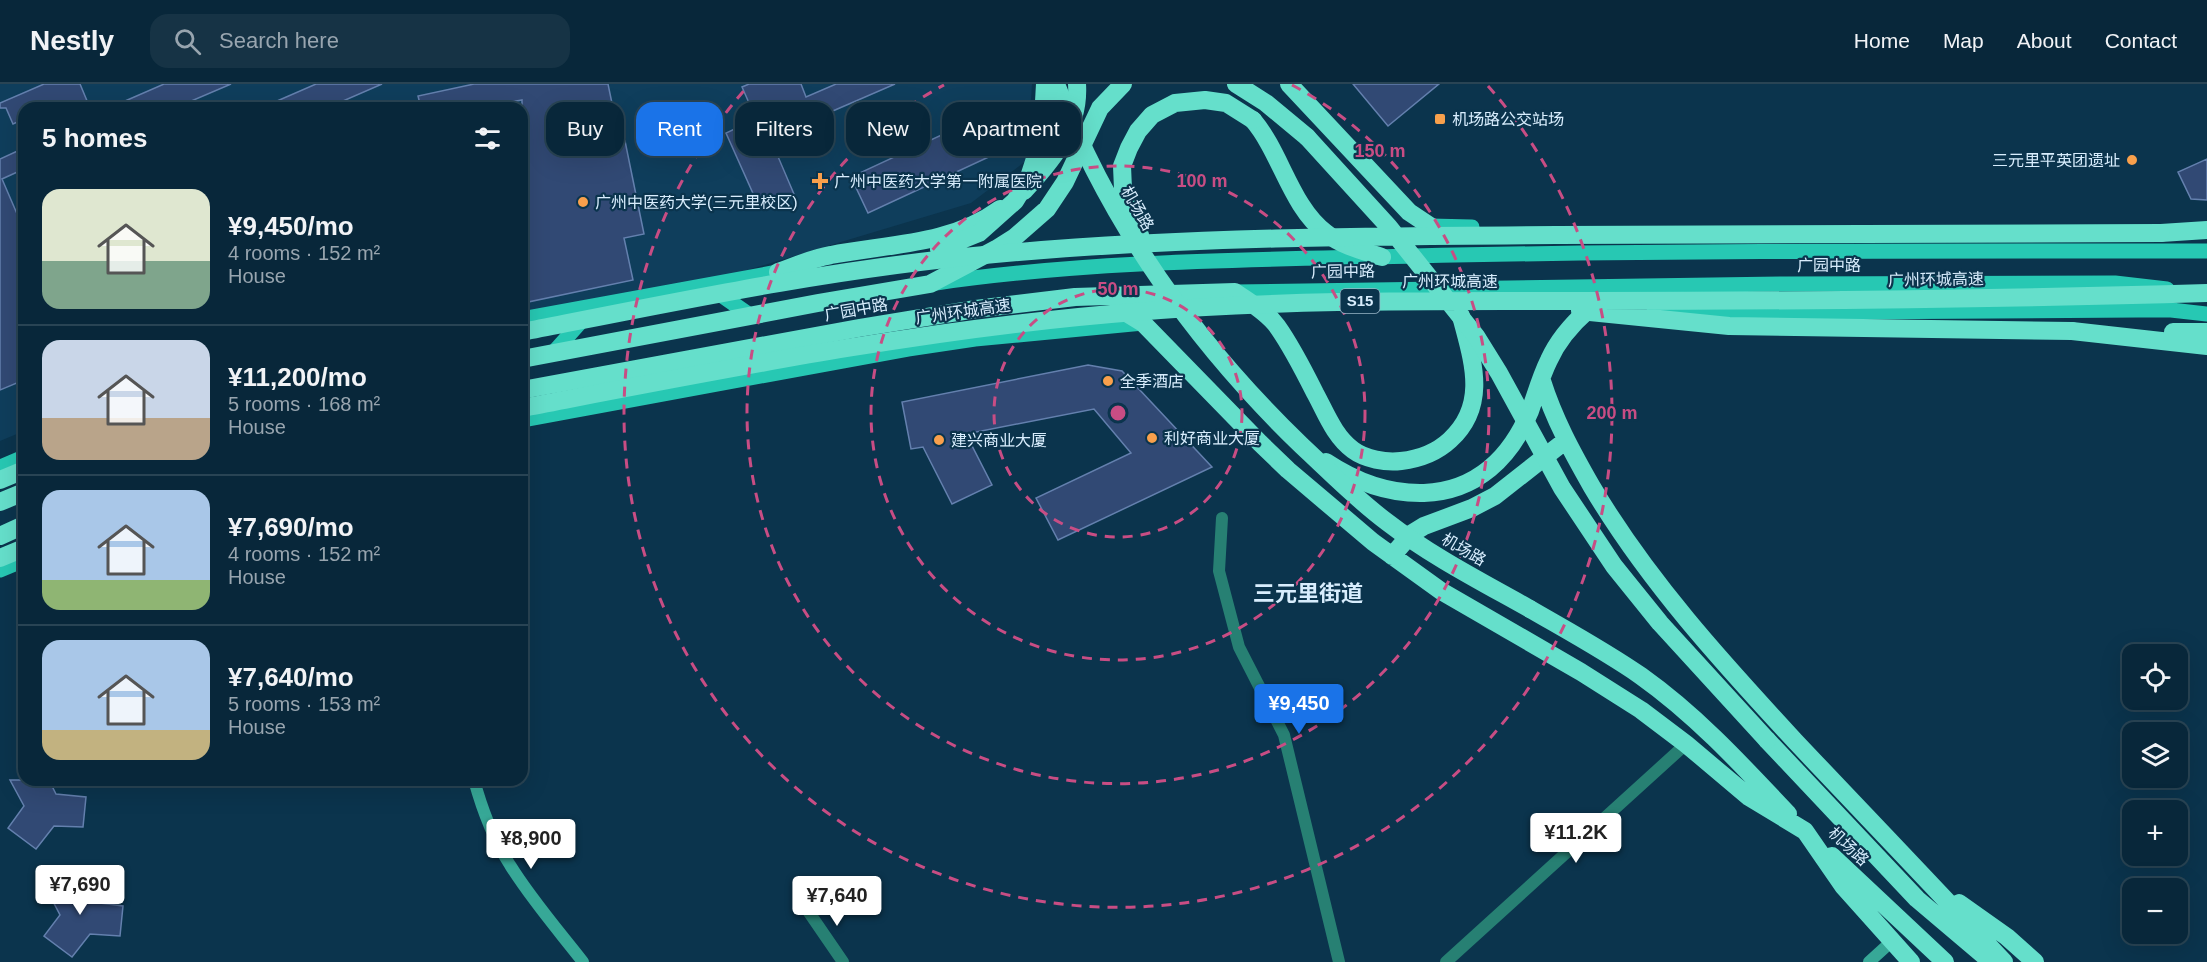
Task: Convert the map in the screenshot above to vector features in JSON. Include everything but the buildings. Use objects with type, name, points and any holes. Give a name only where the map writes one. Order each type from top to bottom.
[{"type":"highway","points":[[778,272],[939,249],[979,233],[1015,201],[1028,180],[1042,137],[1045,84]]},
{"type":"highway","name":"机场路","points":[[1056,84],[1108,197],[1130,236],[1157,276],[1237,378],[1334,478],[1388,523],[1434,554],[1612,657],[1672,700],[1730,753],[1804,831],[1945,962]]},
{"type":"highway","points":[[778,272],[828,255],[938,238],[965,229],[995,213],[1022,193],[1053,159],[1070,126],[1078,96],[1077,84]]},
{"type":"highway","points":[[1236,84],[1266,103],[1307,137]]},
{"type":"highway","name":"机场路","points":[[1252,84],[1362,195],[1461,316],[1486,351],[1570,502],[1614,566],[1660,623],[1917,899],[1992,962]]},
{"type":"highway","points":[[1289,84],[1409,212],[1430,226]]},
{"type":"highway","points":[[930,284],[1015,237],[1047,209],[1065,182],[1100,108],[1117,89]]},
{"type":"highway","points":[[1157,276],[1129,209],[1121,177],[1122,166],[1138,131],[1152,115],[1174,103],[1205,100],[1226,103],[1253,120],[1265,134],[1299,201],[1320,228],[1344,244],[1382,257]]},
{"type":"highway","points":[[528,331],[662,303],[846,273],[990,255],[1154,242],[1516,235],[2207,232]]},
{"type":"highway","name":"广园中路","points":[[528,358],[930,284]]},
{"type":"highway","points":[[1235,291],[1275,323],[1341,439],[1354,451],[1366,457],[1397,461],[1429,454],[1450,440],[1470,410],[1476,377],[1461,316]]},
{"type":"highway","name":"广园中路","points":[[528,389],[859,328],[976,309],[1075,297],[1235,291]]},
{"type":"highway","name":"广州环城高速","points":[[528,407],[781,359],[911,338],[1029,321],[1137,311],[1232,306],[1482,300],[1974,298],[2207,293]]},
{"type":"highway","points":[[1075,297],[1118,308],[1143,323],[1288,470],[1392,556],[1441,591],[1581,672],[1641,710],[1749,797],[1804,831],[1843,886],[1911,962]]},
{"type":"highway","points":[[1482,300],[1729,326],[2207,332]]},
{"type":"highway","points":[[1304,447],[1359,482],[1391,490],[1415,493],[1441,492],[1464,485],[1487,472],[1510,449],[1521,431],[1549,360],[1573,323],[1588,310]]},
{"type":"highway","points":[[2072,331],[2207,346]]},
{"type":"highway","points":[[1542,381],[1565,441],[1613,521],[1669,599],[1768,712],[2004,962]]},
{"type":"highway","points":[[1392,556],[1410,534],[1495,496],[1565,441]]},
{"type":"highway","points":[[0,480],[18,472]]},
{"type":"highway","points":[[0,502],[18,494]]},
{"type":"highway","points":[[0,536],[18,528]]},
{"type":"highway","points":[[0,558],[18,550]]},
{"type":"highway","points":[[1932,886],[1988,923],[2035,962]]},
{"type":"main road","points":[[1430,226],[2126,226],[2207,223]]},
{"type":"main road","points":[[1430,226],[1520,254],[1571,227],[1645,253]]},
{"type":"main road","points":[[1977,226],[2012,252]]},
{"type":"main road","points":[[1785,252],[1826,227]]},
{"type":"main road","name":"广园中路","points":[[930,284],[1043,269],[1250,259],[1520,254],[2207,251]]},
{"type":"main road","points":[[528,318],[778,272]]},
{"type":"main road","points":[[705,284],[751,316]]},
{"type":"main road","points":[[1786,284],[1835,312]]},
{"type":"main road","name":"广园中路","points":[[1235,291],[1786,284],[2134,284],[2176,290],[2207,299]]},
{"type":"main road","points":[[2056,284],[2056,311]]},
{"type":"main road","points":[[1934,311],[1980,285]]},
{"type":"main road","points":[[1588,310],[1655,286]]},
{"type":"main road","points":[[553,353],[596,305]]},
{"type":"main road","points":[[1588,310],[1835,312],[2138,310],[2203,313]]},
{"type":"main road","points":[[528,419],[819,364],[975,339],[1143,323]]},
{"type":"main road","points":[[819,364],[859,328]]},
{"type":"main road","points":[[658,393],[721,354]]},
{"type":"main road","points":[[528,408],[543,397],[580,379]]},
{"type":"main road","points":[[0,467],[18,460]]},
{"type":"main road","points":[[0,570],[18,562]]},
{"type":"street","points":[[1222,518],[1219,571],[1239,647],[1284,735],[1339,962]]},
{"type":"street","points":[[1446,962],[1686,744]]},
{"type":"street","points":[[476,786],[494,835],[509,864],[583,962]]},
{"type":"street","points":[[806,908],[843,962]]},
{"type":"street","points":[[1869,962],[1891,942]]},
{"type":"shaded area","points":[[0,84],[1032,84],[1031,102],[942,102],[942,156],[1027,156],[1027,160],[971,203],[664,295],[528,322],[528,102],[18,102],[18,434],[0,441]]},
{"type":"place","name":"机场路公交站场","points":[[1440,119]]},
{"type":"place","name":"三元里平英团遗址","points":[[2132,160]]},
{"type":"place","name":"广州中医药大学第一附属医院","points":[[820,181]]},
{"type":"place","name":"广州中医药大学(三元里校区)","points":[[583,202]]},
{"type":"place","name":"全季酒店","points":[[1108,381]]},
{"type":"place","name":"利好商业大厦","points":[[1152,438]]},
{"type":"place","name":"建兴商业大厦","points":[[939,440]]},
{"type":"district","name":"三元里街道","points":[[1308,593]]}]
